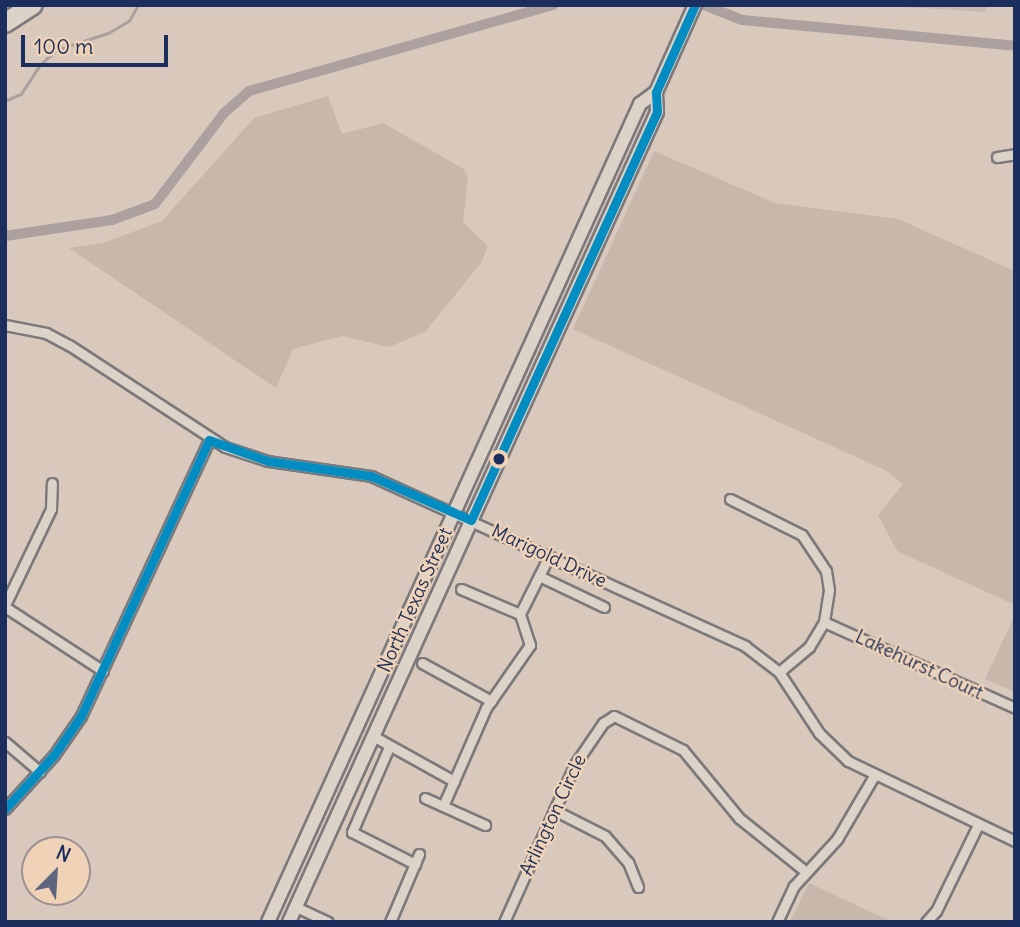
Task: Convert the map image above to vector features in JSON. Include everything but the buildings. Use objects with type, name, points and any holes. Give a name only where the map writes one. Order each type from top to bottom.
[{"type":"highway","points":[[5,23],[33,5]]},
{"type":"main road","name":"North Texas Street","points":[[289,922],[657,112],[656,92],[694,7]]},
{"type":"main road","name":"North Texas Street","points":[[268,922],[640,104],[656,92]]},
{"type":"street","points":[[997,157],[1015,154]]},
{"type":"street","name":"Marigold Drive","points":[[5,325],[46,334],[69,345],[209,440],[268,461],[371,476],[745,646],[779,672],[833,748],[874,776],[1015,841]]},
{"type":"street","points":[[5,809],[69,736],[103,671],[209,440]]},
{"type":"street","points":[[52,483],[51,509],[5,606],[103,671]]},
{"type":"street","points":[[730,499],[786,524],[817,553],[829,590],[824,622],[808,647],[779,672]]},
{"type":"street","points":[[443,806],[491,701],[530,645],[520,614],[550,556]]},
{"type":"street","points":[[539,576],[604,607]]},
{"type":"street","points":[[461,589],[520,614]]},
{"type":"street","name":"Lakehurst Court","points":[[824,622],[1015,708]]},
{"type":"street","points":[[422,663],[491,701]]},
{"type":"street","name":"Arlington Circle","points":[[504,922],[586,743],[614,716],[682,750],[739,818],[805,871]]},
{"type":"street","points":[[373,736],[454,781]]},
{"type":"street","points":[[5,742],[40,772]]},
{"type":"street","points":[[389,747],[352,832],[417,859],[390,922]]},
{"type":"street","points":[[778,922],[805,871],[838,839],[874,776]]},
{"type":"street","points":[[425,798],[485,825]]},
{"type":"street","points":[[554,810],[605,836],[628,862],[638,887]]},
{"type":"street","points":[[926,922],[936,911],[978,825]]},
{"type":"street","points":[[296,907],[314,919],[328,922]]},
{"type":"shaded area","points":[[874,5],[988,5],[985,12]]},
{"type":"shaded area","points":[[328,96],[342,134],[383,123],[464,169],[468,177],[463,222],[488,246],[481,263],[425,332],[389,347],[342,336],[293,349],[276,388],[69,248],[103,243],[162,221],[254,118]]},
{"type":"shaded area","points":[[654,151],[775,203],[898,219],[1015,271],[1015,605],[897,551],[878,515],[903,484],[885,470],[573,329]]},
{"type":"shaded area","points":[[1015,615],[1015,692],[985,679]]},
{"type":"shaded area","points":[[809,883],[892,922],[790,922]]},
{"type":"waterway","points":[[5,101],[21,94],[40,65],[56,50],[108,33],[129,21],[138,5]]},
{"type":"waterway","points":[[5,236],[112,220],[155,204],[224,113],[249,91],[553,5]]},
{"type":"waterway","points":[[704,5],[742,20],[1015,46]]},
{"type":"transit line","points":[[5,809],[54,755],[81,716],[209,440],[268,461],[371,476],[471,520],[657,112],[656,92],[695,5]]}]
